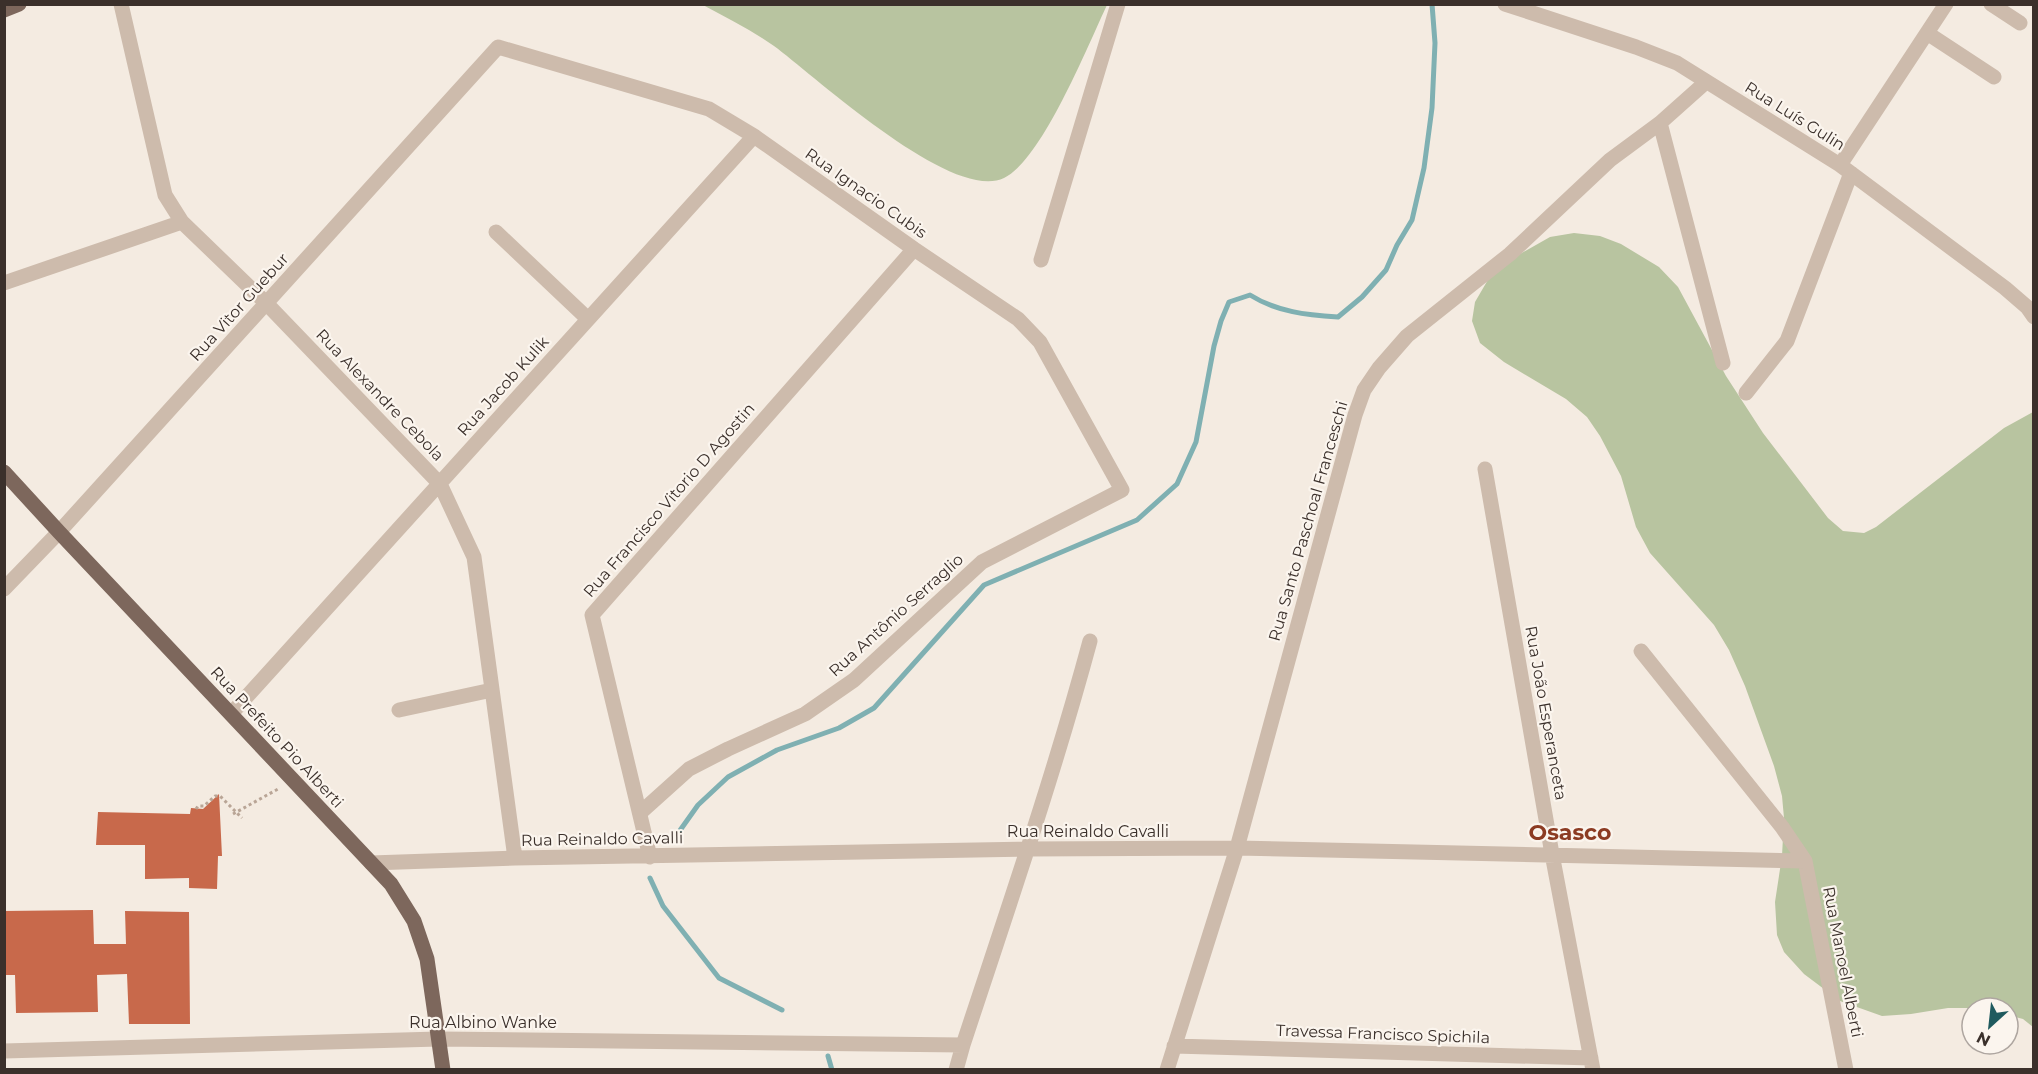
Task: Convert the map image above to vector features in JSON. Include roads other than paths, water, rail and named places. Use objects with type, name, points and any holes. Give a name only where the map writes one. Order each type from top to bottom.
[{"type":"main road","points":[[4,10],[19,4]]},
{"type":"main road","name":"Rua Prefeito Pio Alberti","points":[[4,472],[391,884],[414,921],[427,959],[443,1070]]},
{"type":"street","name":"Rua Alexandre Cebola","points":[[121,4],[165,195],[182,222],[266,303],[440,484],[474,557],[515,858]]},
{"type":"street","points":[[1041,260],[1118,4]]},
{"type":"street","name":"Rua Luís Gulin","points":[[1505,4],[1636,47],[1677,63],[1845,169],[2006,288],[2027,307],[2034,317]]},
{"type":"street","points":[[1746,393],[1787,341],[1845,169],[1946,4]]},
{"type":"street","points":[[1990,4],[2020,23]]},
{"type":"street","points":[[1927,33],[1994,77]]},
{"type":"street","name":"Rua Ignacio Cubis","points":[[498,47],[709,109],[754,136],[1018,319],[1040,342],[1122,490]]},
{"type":"street","name":"Rua Vitor Guebur","points":[[4,589],[59,532],[498,47]]},
{"type":"street","name":"Rua Santo Paschoal Franceschi","points":[[1167,1070],[1237,848],[1355,415],[1364,390],[1379,368],[1407,336],[1510,254],[1610,160],[1660,123],[1706,82]]},
{"type":"street","points":[[1660,123],[1723,363]]},
{"type":"street","name":"Rua Jacob Kulik","points":[[231,714],[754,136]]},
{"type":"street","points":[[4,283],[182,222]]},
{"type":"street","points":[[496,232],[588,319]]},
{"type":"street","name":"Rua Francisco Vitorio D Agostin","points":[[650,857],[592,615],[914,249]]},
{"type":"street","name":"Rua João Esperanceta","points":[[1485,469],[1552,854],[1592,1064]]},
{"type":"street","name":"Rua Antônio Serraglio","points":[[640,813],[689,769],[728,748],[805,714],[854,680],[982,562],[1122,490]]},
{"type":"street","points":[[956,1070],[1028,849],[1090,641]]},
{"type":"street","points":[[1641,651],[1782,827],[1805,861]]},
{"type":"street","points":[[399,710],[492,690]]},
{"type":"street","name":"Rua Reinaldo Cavalli","points":[[371,863],[515,858],[1028,849],[1237,848],[1805,861]]},
{"type":"street","name":"Rua Manoel Alberti","points":[[1805,861],[1846,1070]]},
{"type":"street","name":"Rua Albino Wanke","points":[[4,1052],[439,1039],[963,1045]]},
{"type":"street","name":"Travessa Francisco Spichila","points":[[1174,1046],[1592,1064]]},
{"type":"waterway","points":[[676,836],[698,805],[728,777],[777,750],[839,728],[874,708],[984,585],[1137,520],[1177,484],[1196,442],[1214,346],[1229,302],[1250,295],[1282,309],[1304,314],[1338,317],[1362,297],[1386,270],[1412,220],[1424,168],[1432,108],[1435,43],[1432,4]]},
{"type":"waterway","points":[[650,878],[663,906],[719,978],[782,1010]]},
{"type":"waterway","points":[[828,1056],[832,1070]]},
{"type":"district","name":"Osasco","points":[[1570,832]]}]
